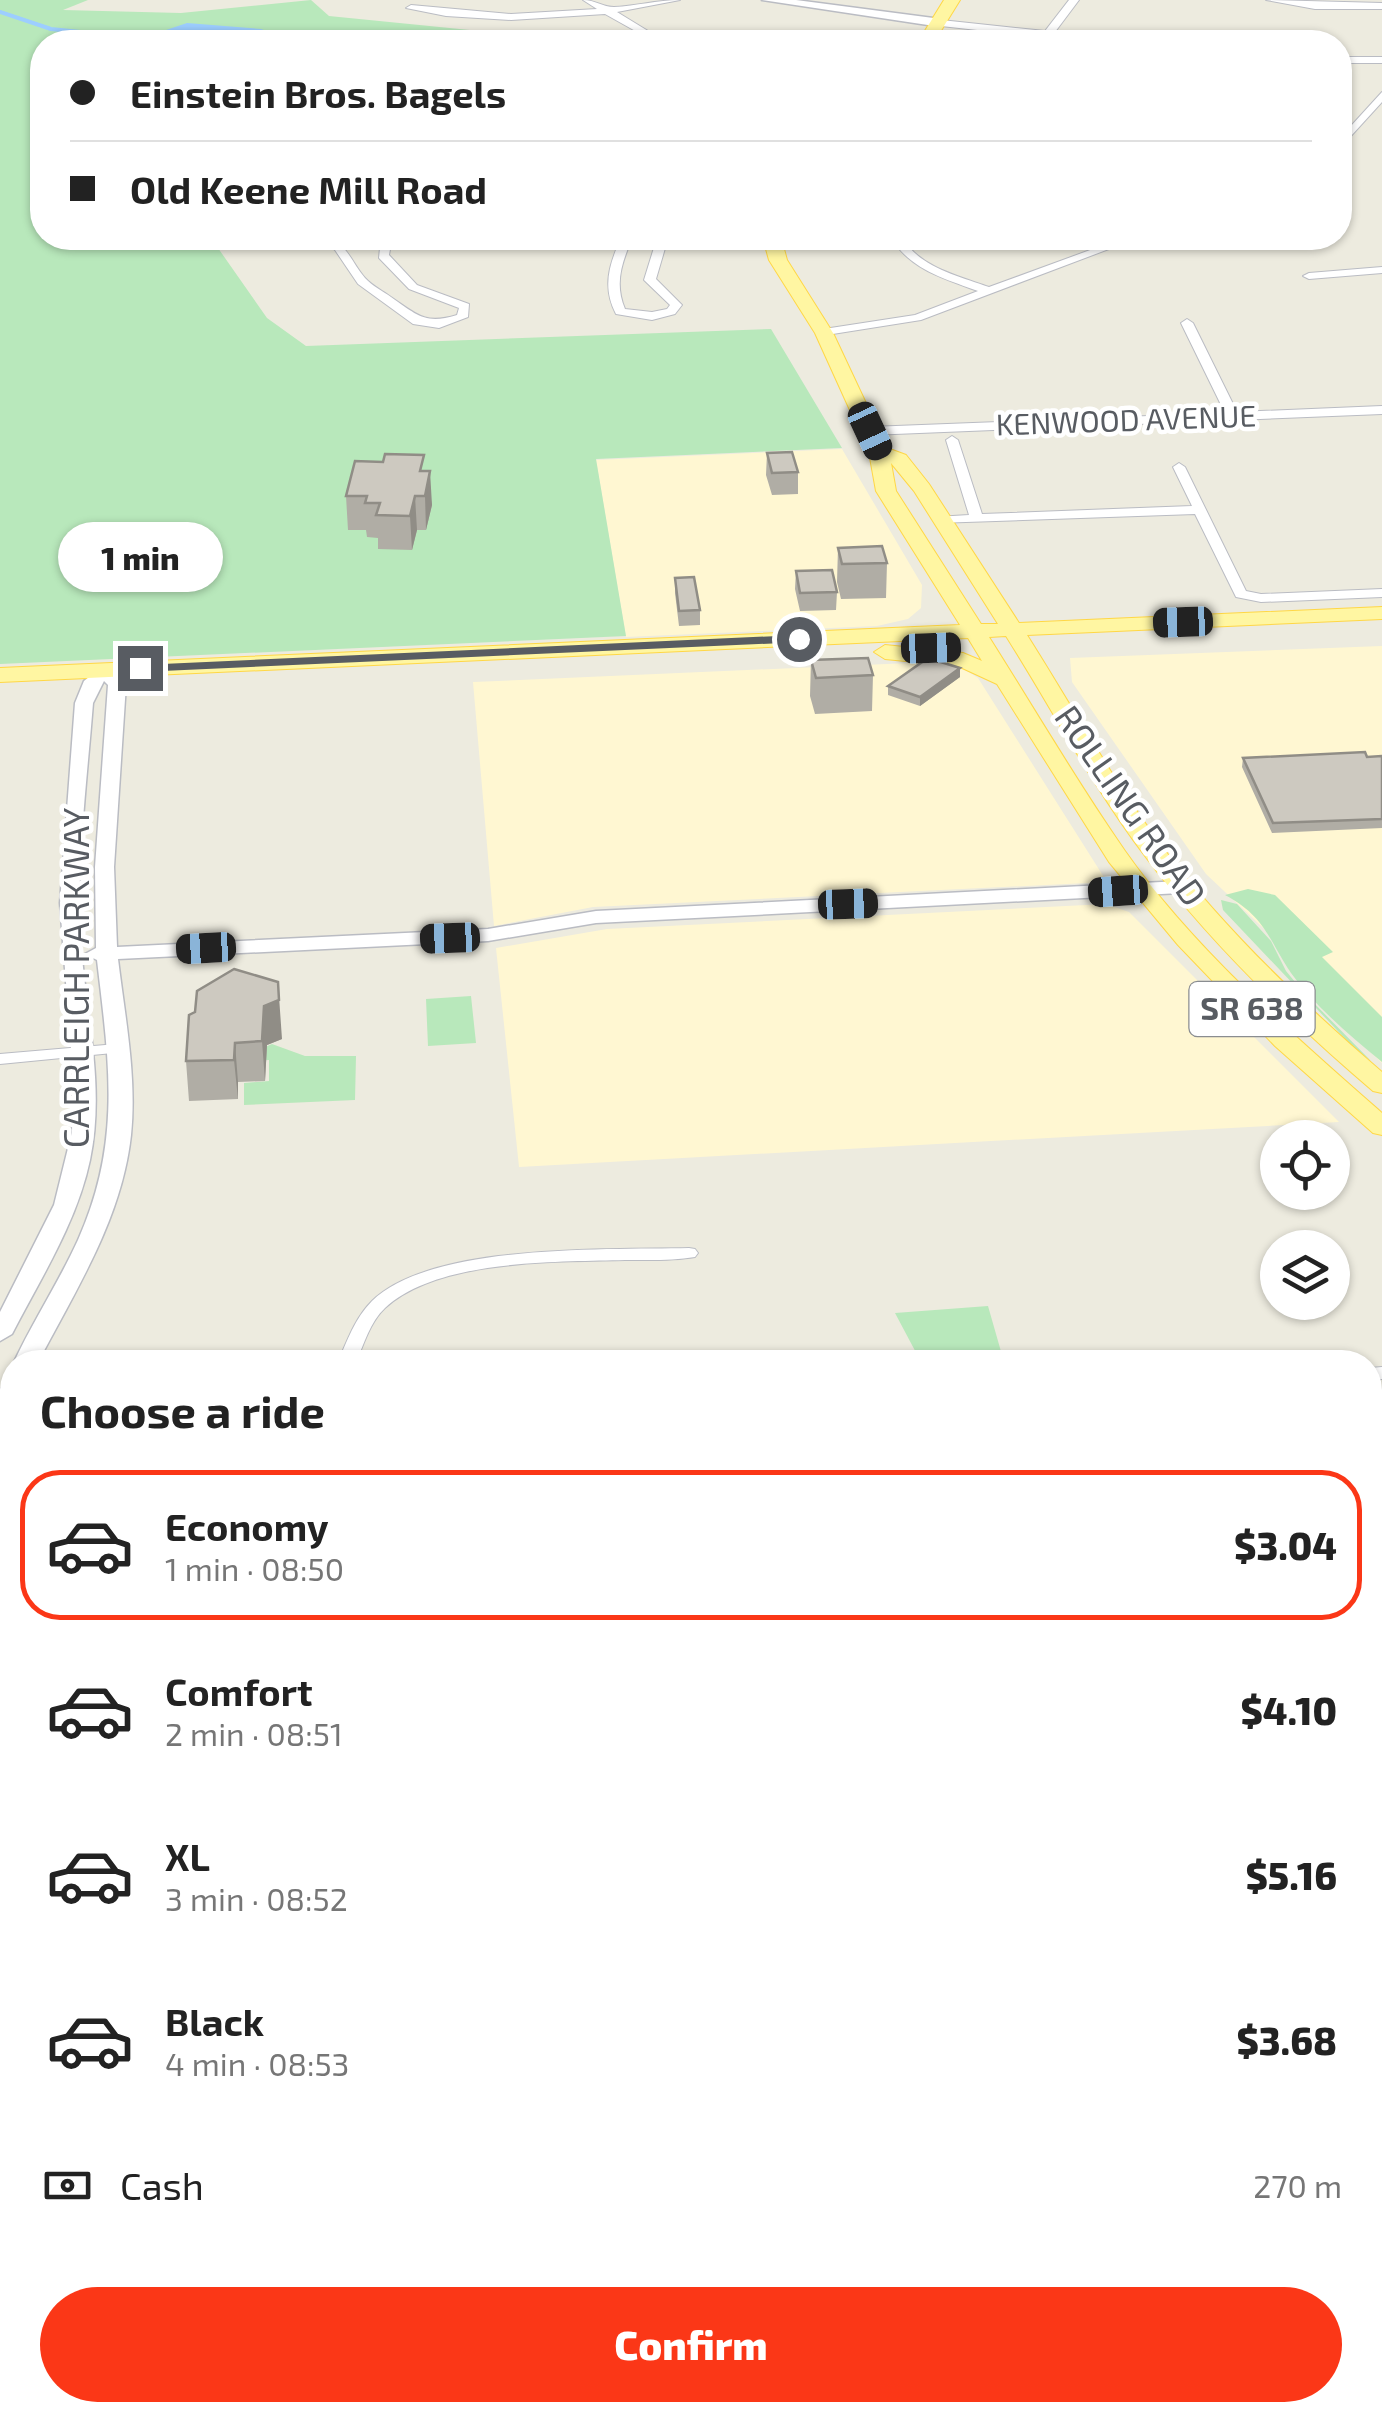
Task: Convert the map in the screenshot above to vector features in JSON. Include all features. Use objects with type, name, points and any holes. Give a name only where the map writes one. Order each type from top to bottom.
[{"type":"main road","points":[[935,30],[952,0]]},
{"type":"main road","name":"ROLLING ROAD","points":[[775,250],[792,286],[824,333],[880,452],[886,491],[1087,814],[1143,890],[1284,1041],[1382,1127]]},
{"type":"main road","name":"ROLLING ROAD","points":[[880,452],[898,460],[941,520],[1124,809],[1181,887],[1324,1035],[1382,1085]]},
{"type":"main road","points":[[874,644],[924,628],[940,611],[944,583]]},
{"type":"main road","points":[[0,689],[104,680],[979,639],[1382,613]]},
{"type":"main road","points":[[1015,637],[1382,631]]},
{"type":"main road","points":[[874,644],[956,658],[1008,683]]},
{"type":"main road","points":[[0,675],[104,680]]},
{"type":"street","points":[[588,0],[640,30]]},
{"type":"street","points":[[411,8],[548,19],[675,0]]},
{"type":"street","points":[[768,0],[841,5],[993,30]]},
{"type":"street","points":[[1051,30],[1074,0]]},
{"type":"street","points":[[1271,0],[1314,6],[1382,6]]},
{"type":"street","points":[[1352,60],[1378,60],[1380,73]]},
{"type":"street","points":[[1352,127],[1382,95]]},
{"type":"street","points":[[341,250],[362,282],[418,321],[440,324],[462,317],[466,306],[414,287],[383,256],[384,250]]},
{"type":"street","points":[[621,250],[611,274],[610,292],[620,312],[652,316],[672,312],[676,305],[650,280],[659,250]]},
{"type":"street","points":[[904,250],[919,262],[989,291]]},
{"type":"street","points":[[824,333],[905,322],[1100,250]]},
{"type":"street","points":[[1309,276],[1382,270]]},
{"type":"street","points":[[1187,324],[1233,417]]},
{"type":"street","name":"KENWOOD AVENUE","points":[[870,431],[1382,410]]},
{"type":"street","points":[[952,440],[978,519]]},
{"type":"street","points":[[1179,467],[1241,594],[1261,598],[1382,593]]},
{"type":"street","points":[[941,520],[1198,510]]},
{"type":"street","name":"CARRLEIGH PARKWAY","points":[[32,1350],[83,1253],[113,1178],[122,1110],[107,954],[104,680]]},
{"type":"street","name":"CARRLEIGH PARKWAY","points":[[0,1334],[45,1249],[75,1176],[85,1112],[72,956],[71,866],[84,703],[104,680]]},
{"type":"street","points":[[72,956],[488,935],[596,916],[1181,887]]},
{"type":"street","points":[[0,1059],[117,1049]]},
{"type":"street","points":[[353,1350],[369,1314],[400,1288],[428,1275],[470,1265],[689,1253]]},
{"type":"shaded area","points":[[842,449],[922,585],[921,608],[908,619],[877,626],[626,637],[596,460]]},
{"type":"shaded area","points":[[1382,646],[1382,1063],[1309,994],[1289,970],[1275,939],[1206,874],[1072,682],[1070,658]]},
{"type":"shaded area","points":[[932,662],[962,668],[978,678],[1107,882],[593,907],[494,926],[473,682]]},
{"type":"shaded area","points":[[1106,904],[1129,912],[1337,1120],[1260,1120],[1260,1126],[519,1167],[496,948],[607,929]]},
{"type":"green space","points":[[0,0],[88,0],[63,10],[181,13],[311,0],[329,16],[469,30],[30,30],[30,250],[219,250],[267,318],[306,346],[771,329],[842,448],[596,459],[626,636],[0,664]]},
{"type":"green space","points":[[1248,889],[1275,895],[1333,952],[1322,957],[1382,1017],[1382,1062],[1311,997],[1258,920],[1225,895]]},
{"type":"green space","points":[[1221,900],[1237,904],[1271,941],[1286,971],[1305,994],[1371,1061],[1353,1047],[1223,910]]},
{"type":"green space","points":[[471,996],[476,1043],[428,1046],[426,999]]},
{"type":"green space","points":[[272,1044],[305,1056],[356,1056],[355,1100],[244,1105],[244,1083],[269,1081],[269,1060],[251,1061],[252,1053]]},
{"type":"green space","points":[[988,1306],[1001,1350],[915,1350],[895,1313]]},
{"type":"water","points":[[187,23],[264,30],[166,30]]},
{"type":"building","points":[[792,452],[798,472],[772,473],[767,453]]},
{"type":"building","points":[[385,454],[424,455],[420,471],[430,471],[425,496],[415,496],[410,516],[376,515],[380,503],[365,503],[367,496],[346,496],[355,461],[383,462]]},
{"type":"building","points":[[882,546],[887,563],[842,564],[838,548]]},
{"type":"building","points":[[832,570],[837,592],[800,593],[796,571]]},
{"type":"building","points":[[694,577],[700,610],[679,611],[675,578]]},
{"type":"building","points":[[868,658],[873,675],[816,678],[811,660]]},
{"type":"building","points":[[928,658],[960,668],[920,697],[888,686]]},
{"type":"building","points":[[1365,752],[1367,757],[1382,756],[1382,819],[1273,823],[1243,758]]},
{"type":"building","points":[[234,969],[278,982],[279,1000],[264,1006],[262,1041],[235,1043],[234,1060],[186,1061],[189,1015],[195,1012],[197,991]]},
{"type":"waterway","points":[[0,12],[61,30]]},
{"type":"route","points":[[140,668],[799,639]]}]
